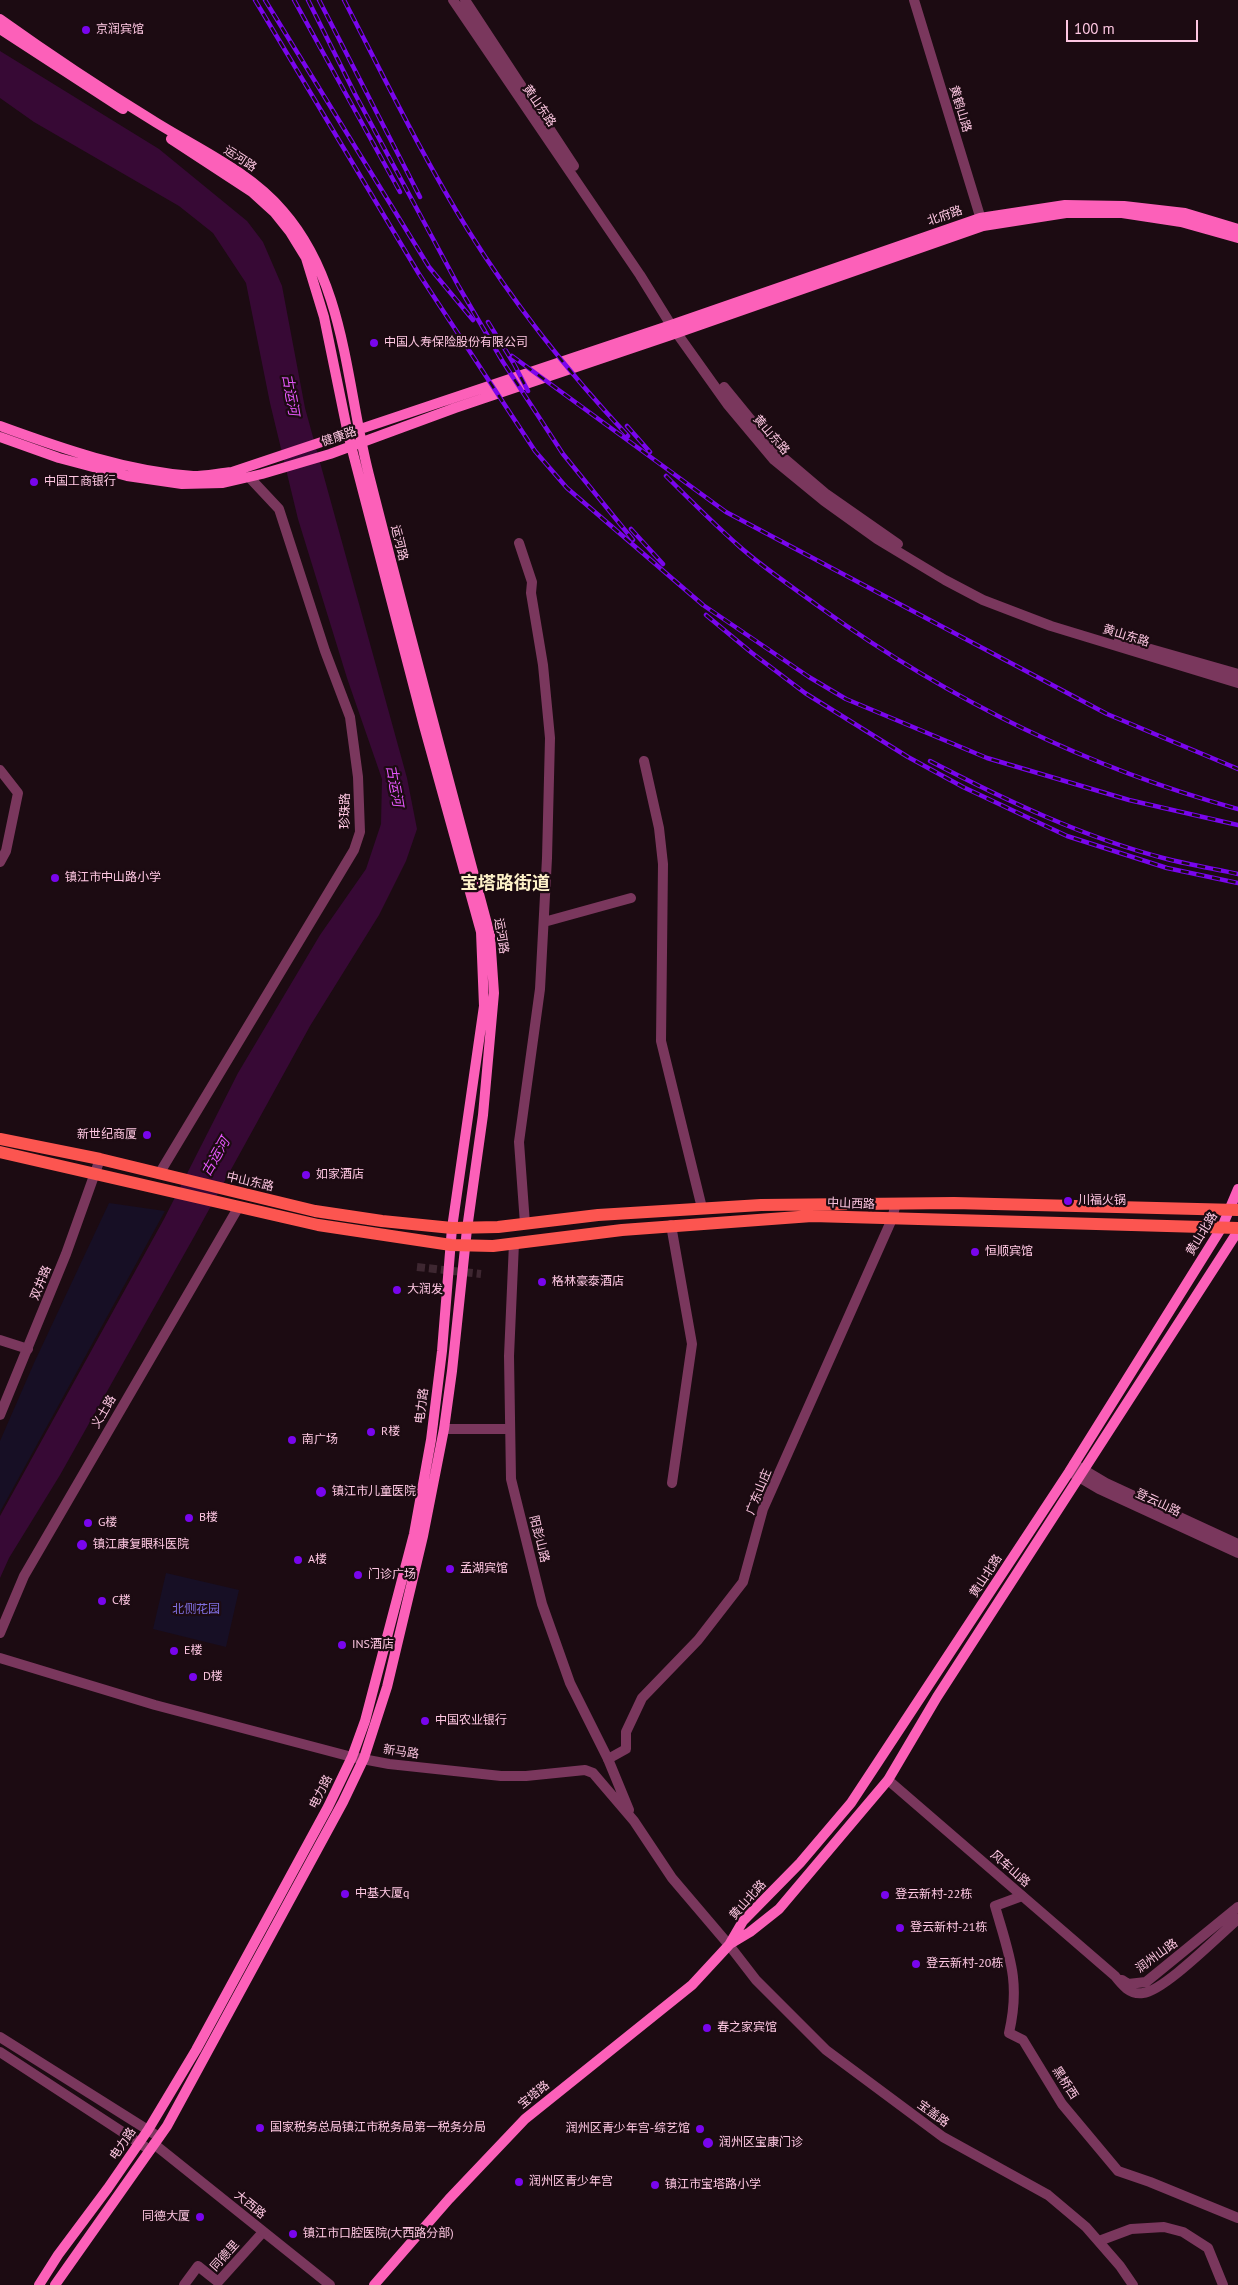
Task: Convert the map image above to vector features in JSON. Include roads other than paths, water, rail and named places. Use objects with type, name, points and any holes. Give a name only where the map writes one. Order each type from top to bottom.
[{"type":"main road","name":"运河路","points":[[0,19],[152,120],[256,184],[280,207],[297,227],[326,282],[335,310],[353,432]]},
{"type":"main road","name":"运河路","points":[[0,29],[252,192],[274,212],[306,258],[318,294],[353,432],[424,726],[481,932],[484,1006],[451,1244]]},
{"type":"main road","name":"北府路","points":[[677,328],[981,222],[1065,205],[1124,206],[1184,213],[1238,229]]},
{"type":"main road","name":"北府路","points":[[981,222],[1066,213],[1122,213],[1181,222],[1238,238]]},
{"type":"main road","name":"健康路","points":[[0,426],[64,450],[130,468],[195,476],[232,472],[677,328]]},
{"type":"main road","name":"健康路","points":[[0,437],[59,458],[127,476],[182,484],[223,483],[262,474],[330,454],[677,328]]},
{"type":"main road","name":"运河路","points":[[356,445],[490,935],[494,993],[483,1115],[465,1245]]},
{"type":"main road","name":"中山东路","points":[[0,1139],[100,1159],[234,1193],[319,1212],[382,1221],[467,1229]]},
{"type":"main road","points":[[0,1152],[96,1173],[238,1208],[318,1224],[465,1245]]},
{"type":"main road","name":"黄山北路","points":[[729,1945],[743,1921],[800,1864],[851,1803],[1071,1468],[1234,1210],[1238,1190]]},
{"type":"main road","name":"中山西路","points":[[467,1229],[598,1215],[761,1205],[896,1203],[1234,1210]]},
{"type":"main road","name":"中山西路","points":[[465,1245],[514,1243],[672,1225],[812,1216],[1222,1227],[1238,1230]]},
{"type":"main road","name":"黄山北路","points":[[729,1945],[750,1932],[779,1909],[888,1780],[937,1697],[1238,1230]]},
{"type":"main road","name":"电力路","points":[[39,2285],[58,2255],[148,2130],[196,2050],[249,1955],[352,1757],[365,1722],[414,1534],[434,1412],[451,1244]]},
{"type":"main road","name":"电力路","points":[[55,2285],[154,2144],[281,1917],[364,1758],[387,1687],[423,1536],[444,1429],[465,1245]]},
{"type":"main road","name":"宝塔路","points":[[374,2285],[449,2198],[525,2119],[692,1985],[729,1945]]},
{"type":"street","name":"黄山东路","points":[[453,0],[728,405],[774,460],[824,502],[877,539],[945,580],[983,600],[1051,626],[1238,683]]},
{"type":"street","name":"黄山东路","points":[[465,0],[677,328],[778,453],[824,493],[910,552],[989,595],[1053,620],[1238,674]]},
{"type":"street","name":"黄鹤山路","points":[[914,0],[981,222]]},
{"type":"street","name":"珍珠路","points":[[159,1174],[354,850],[360,832],[358,776],[350,717],[325,651],[279,509],[249,477]]},
{"type":"street","points":[[519,543],[532,582],[531,594],[543,664],[550,738],[540,989],[519,1142],[525,1224]]},
{"type":"street","points":[[644,761],[659,828],[663,864],[661,1042],[702,1208]]},
{"type":"street","points":[[0,770],[18,793],[6,851],[0,862]]},
{"type":"street","points":[[544,922],[632,898]]},
{"type":"street","name":"双井路","points":[[0,1415],[28,1349],[100,1159]]},
{"type":"street","name":"广东山庄","points":[[608,1759],[626,1749],[626,1732],[642,1698],[698,1640],[744,1582],[763,1509],[892,1219],[896,1203]]},
{"type":"street","name":"义土路","points":[[0,1633],[24,1576],[238,1208]]},
{"type":"street","points":[[672,1225],[692,1344],[672,1484]]},
{"type":"street","name":"阳彭山路","points":[[514,1243],[509,1356],[511,1479],[542,1604],[570,1683],[608,1759],[634,1821]]},
{"type":"street","points":[[0,1340],[28,1349]]},
{"type":"street","points":[[444,1429],[510,1429]]},
{"type":"street","name":"登云山路","points":[[1071,1468],[1238,1544]]},
{"type":"street","name":"登云山路","points":[[1081,1474],[1099,1489],[1238,1553]]},
{"type":"street","name":"新马路","points":[[0,1658],[155,1705],[352,1757],[389,1764],[501,1776],[526,1776],[585,1770],[593,1773],[634,1821],[672,1878],[729,1945]]},
{"type":"street","name":"风车山路","points":[[888,1780],[1114,1976]]},
{"type":"street","name":"黑桥西","points":[[1022,1896],[995,1906],[1014,1972],[1015,2000],[1009,2033],[1023,2040],[1062,2104],[1118,2171],[1238,2218]]},
{"type":"street","name":"润州山路","points":[[1114,1976],[1128,1984],[1146,1982],[1238,1907]]},
{"type":"street","name":"润州山路","points":[[1114,1976],[1125,1988],[1134,1992],[1142,1994],[1151,1992],[1160,1987],[1238,1919]]},
{"type":"street","name":"宝盖路","points":[[729,1945],[756,1980],[826,2050],[943,2137],[1048,2196],[1086,2227],[1120,2266],[1133,2285]]},
{"type":"street","name":"大西路","points":[[0,2037],[148,2130],[154,2144],[330,2285]]},
{"type":"street","name":"大西路","points":[[0,2052],[139,2142],[154,2144]]},
{"type":"street","points":[[1099,2241],[1131,2229],[1164,2227],[1184,2232],[1208,2248],[1223,2285]]},
{"type":"street","name":"同德里","points":[[184,2285],[198,2266],[218,2282],[263,2232]]},
{"type":"water","name":"古运河","points":[[0,51],[159,149],[247,221],[263,242],[282,286],[305,408],[407,778],[417,829],[406,861],[379,915],[310,1026],[195,1235],[60,1475],[9,1558],[0,1578],[0,1516],[164,1219],[238,1073],[320,935],[366,869],[381,824],[382,779],[347,678],[298,519],[270,403],[246,283],[213,233],[179,206],[34,122],[0,98]]},
{"type":"tunnel","points":[[417,1267],[481,1274]]},
{"type":"railway","points":[[255,0],[419,274],[535,451],[567,488],[703,605],[809,677],[846,699],[987,758],[1129,800],[1238,825]]},
{"type":"railway","points":[[265,0],[429,267],[473,320]]},
{"type":"railway","points":[[294,0],[400,192]]},
{"type":"railway","points":[[308,0],[355,94],[459,287],[503,362],[563,454],[633,540]]},
{"type":"railway","points":[[319,0],[420,197]]},
{"type":"railway","points":[[344,0],[435,174],[486,258],[543,337],[628,436]]},
{"type":"railway","points":[[488,322],[528,391]]},
{"type":"railway","points":[[512,356],[726,512],[1107,714],[1238,769]]},
{"type":"railway","points":[[627,426],[650,452]]},
{"type":"railway","points":[[666,476],[721,530],[759,563],[869,641],[919,672],[969,701],[1074,751],[1127,773],[1238,809]]},
{"type":"railway","points":[[631,529],[663,564]]},
{"type":"railway","points":[[706,615],[805,693],[908,757],[963,787],[1067,836],[1167,868],[1238,883]]},
{"type":"railway","points":[[930,761],[1016,804],[1076,829],[1167,859],[1238,874]]},
{"type":"place","name":"京润宾馆","points":[[86,30]]},
{"type":"place","name":"中国人寿保险股份有限公司","points":[[374,343]]},
{"type":"place","name":"中国工商银行","points":[[34,482]]},
{"type":"place","name":"镇江市中山路小学","points":[[55,878]]},
{"type":"place","name":"新世纪商厦","points":[[147,1135]]},
{"type":"place","name":"如家酒店","points":[[306,1175]]},
{"type":"place","name":"川福火锅","points":[[1068,1201]]},
{"type":"place","name":"恒顺宾馆","points":[[975,1252]]},
{"type":"place","name":"格林豪泰酒店","points":[[542,1282]]},
{"type":"place","name":"大润发","points":[[397,1290]]},
{"type":"place","name":"R楼","points":[[371,1432]]},
{"type":"place","name":"南广场","points":[[292,1440]]},
{"type":"place","name":"镇江市儿童医院","points":[[321,1492]]},
{"type":"place","name":"B楼","points":[[189,1518]]},
{"type":"place","name":"G楼","points":[[88,1523]]},
{"type":"place","name":"镇江康复眼科医院","points":[[82,1545]]},
{"type":"place","name":"A楼","points":[[298,1560]]},
{"type":"place","name":"孟湖宾馆","points":[[450,1569]]},
{"type":"place","name":"门诊广场","points":[[358,1575]]},
{"type":"place","name":"C楼","points":[[102,1601]]},
{"type":"place","name":"INS酒店","points":[[342,1645]]},
{"type":"place","name":"E楼","points":[[174,1651]]},
{"type":"place","name":"D楼","points":[[193,1677]]},
{"type":"place","name":"中国农业银行","points":[[425,1721]]},
{"type":"place","name":"中基大厦q","points":[[345,1894]]},
{"type":"place","name":"登云新村-22栋","points":[[885,1895]]},
{"type":"place","name":"登云新村-21栋","points":[[900,1928]]},
{"type":"place","name":"登云新村-20栋","points":[[916,1964]]},
{"type":"place","name":"春之家宾馆","points":[[707,2028]]},
{"type":"place","name":"国家税务总局镇江市税务局第一税务分局","points":[[260,2128]]},
{"type":"place","name":"润州区青少年宫-综艺馆","points":[[700,2129]]},
{"type":"place","name":"润州区宝康门诊","points":[[708,2143]]},
{"type":"place","name":"润州区青少年宫","points":[[519,2182]]},
{"type":"place","name":"镇江市宝塔路小学","points":[[655,2185]]},
{"type":"place","name":"同德大厦","points":[[200,2217]]},
{"type":"place","name":"镇江市口腔医院(大西路分部)","points":[[293,2234]]},
{"type":"district","name":"宝塔路街道","points":[[505,884]]},
{"type":"park label","name":"北侧花园","points":[[196,1610]]}]
